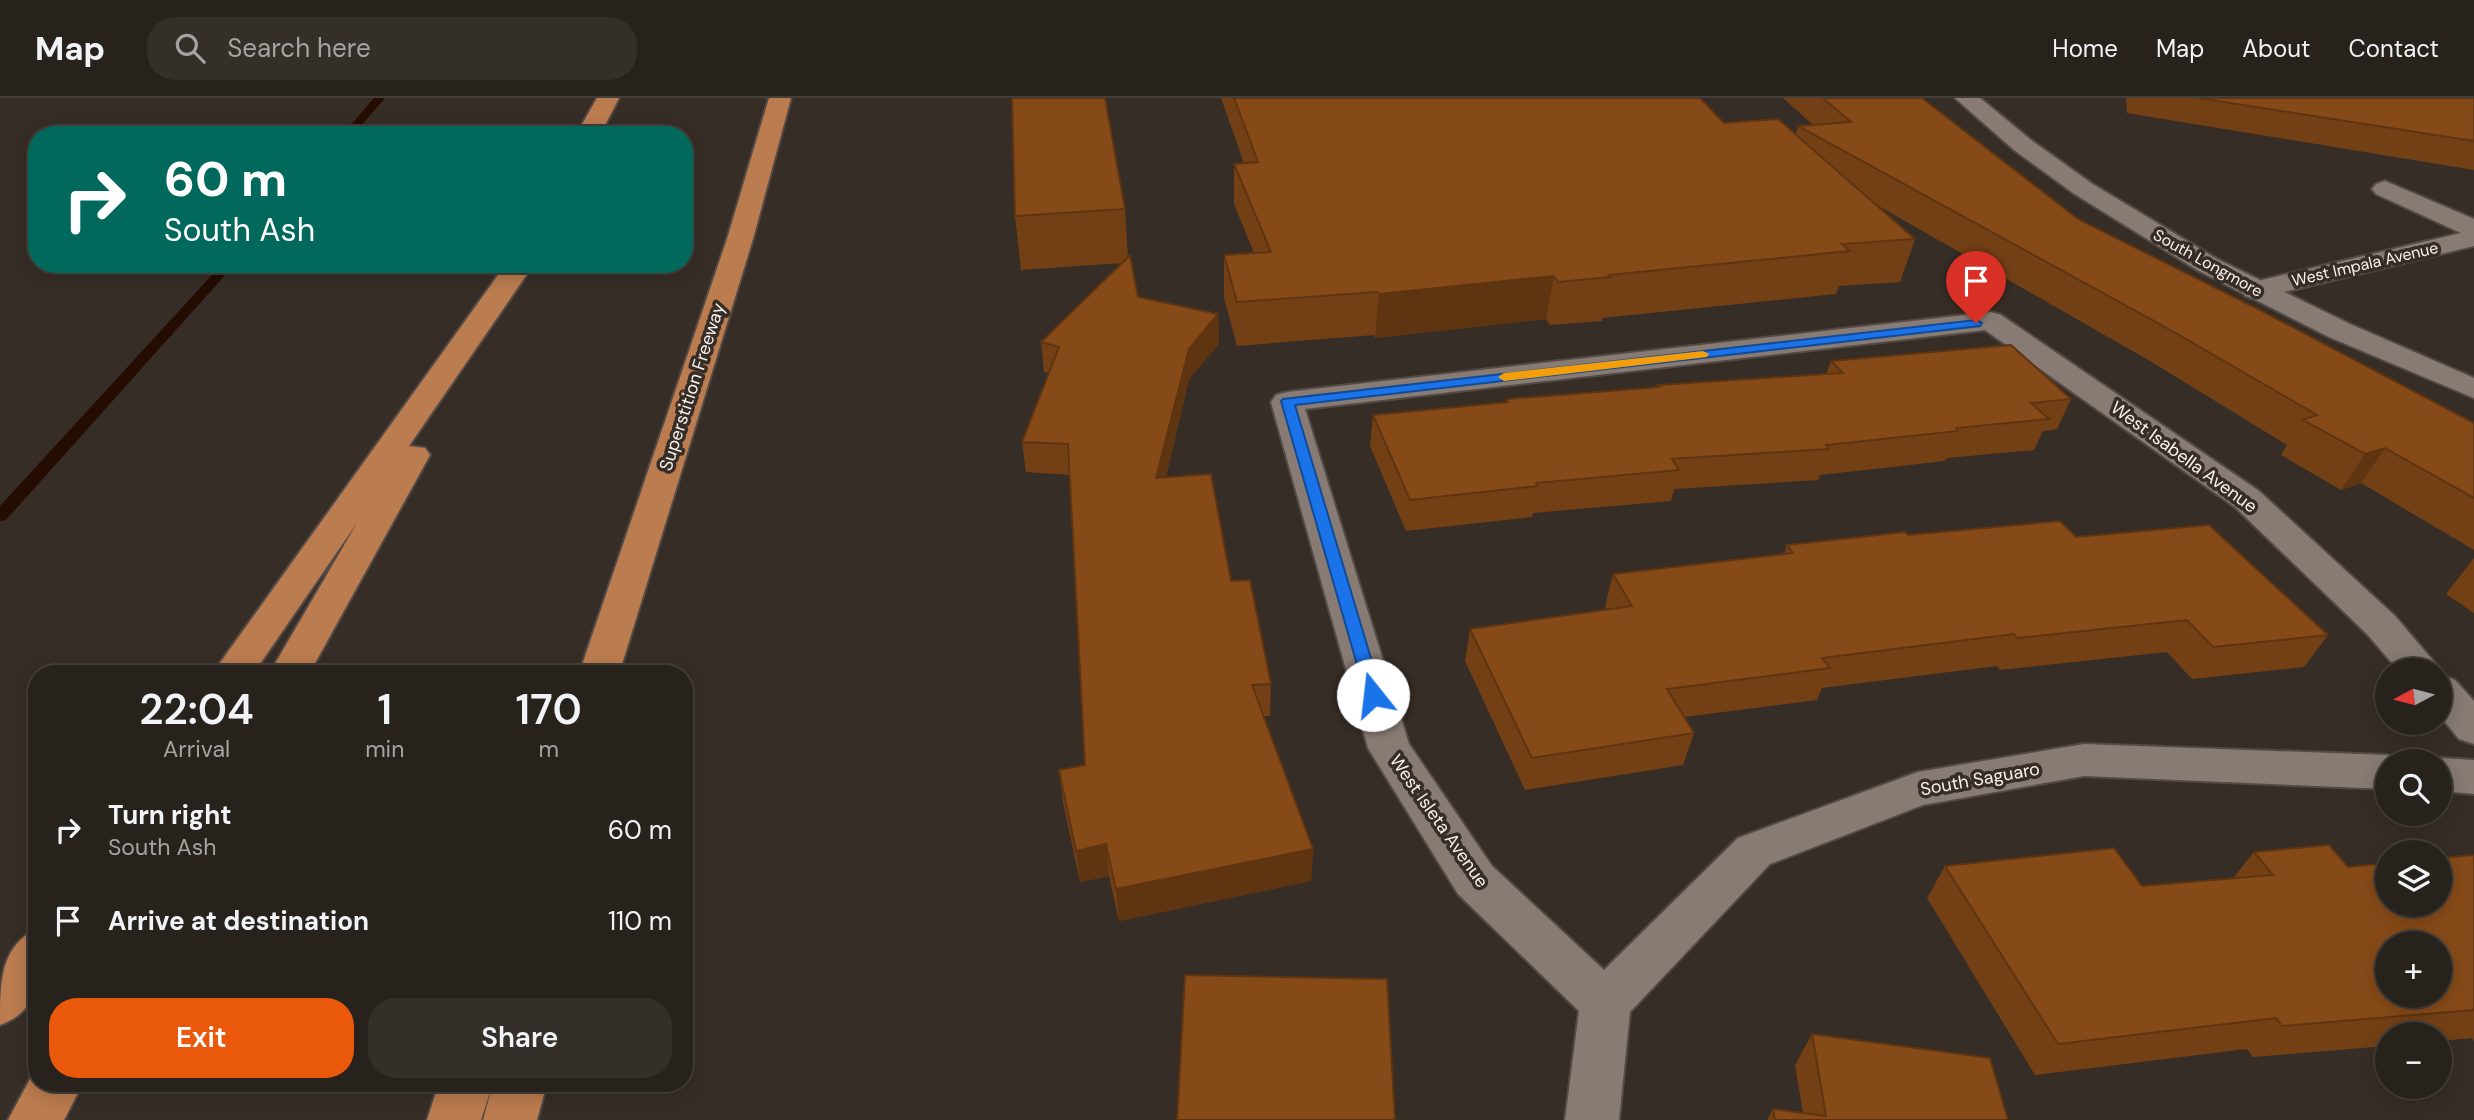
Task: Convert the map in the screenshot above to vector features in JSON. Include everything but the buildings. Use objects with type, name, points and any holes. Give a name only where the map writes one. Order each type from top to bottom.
[{"type":"highway","points":[[594,126],[608,98]]},
{"type":"highway","name":"Superstition Freeway","points":[[602,665],[740,239],[780,98]]},
{"type":"highway","points":[[628,665],[740,239]]},
{"type":"highway","points":[[238,665],[515,273]]},
{"type":"highway","points":[[294,665],[516,273]]},
{"type":"highway","points":[[0,1002],[28,963]]},
{"type":"highway","points":[[35,1120],[51,1092]]},
{"type":"highway","points":[[454,1120],[463,1092]]},
{"type":"highway","points":[[510,1120],[518,1092]]},
{"type":"street","name":"South Longmore","points":[[1966,98],[2060,175],[2103,203],[2255,290],[2474,389]]},
{"type":"street","points":[[2385,189],[2474,229]]},
{"type":"street","name":"West Impala Avenue","points":[[2255,290],[2474,238]]},
{"type":"street","name":"West Isleta Avenue","points":[[1605,1003],[1475,880],[1389,748],[1287,401],[1991,321]]},
{"type":"street","name":"West Isabella Avenue","points":[[1991,321],[2247,499],[2381,625],[2410,658]]},
{"type":"street","points":[[2452,703],[2474,728]]},
{"type":"street","name":"South Saguaro","points":[[1605,1003],[1754,851],[1918,789],[2084,760],[2375,772]]},
{"type":"street","points":[[2452,776],[2474,777]]},
{"type":"street","points":[[1592,1120],[1605,1003]]},
{"type":"waterway","points":[[355,126],[380,98]]},
{"type":"waterway","points":[[0,516],[221,273]]},
{"type":"slow traffic","points":[[1504,377],[1703,354]]},
{"type":"route","points":[[1373,695],[1287,401],[1976,323]]}]
